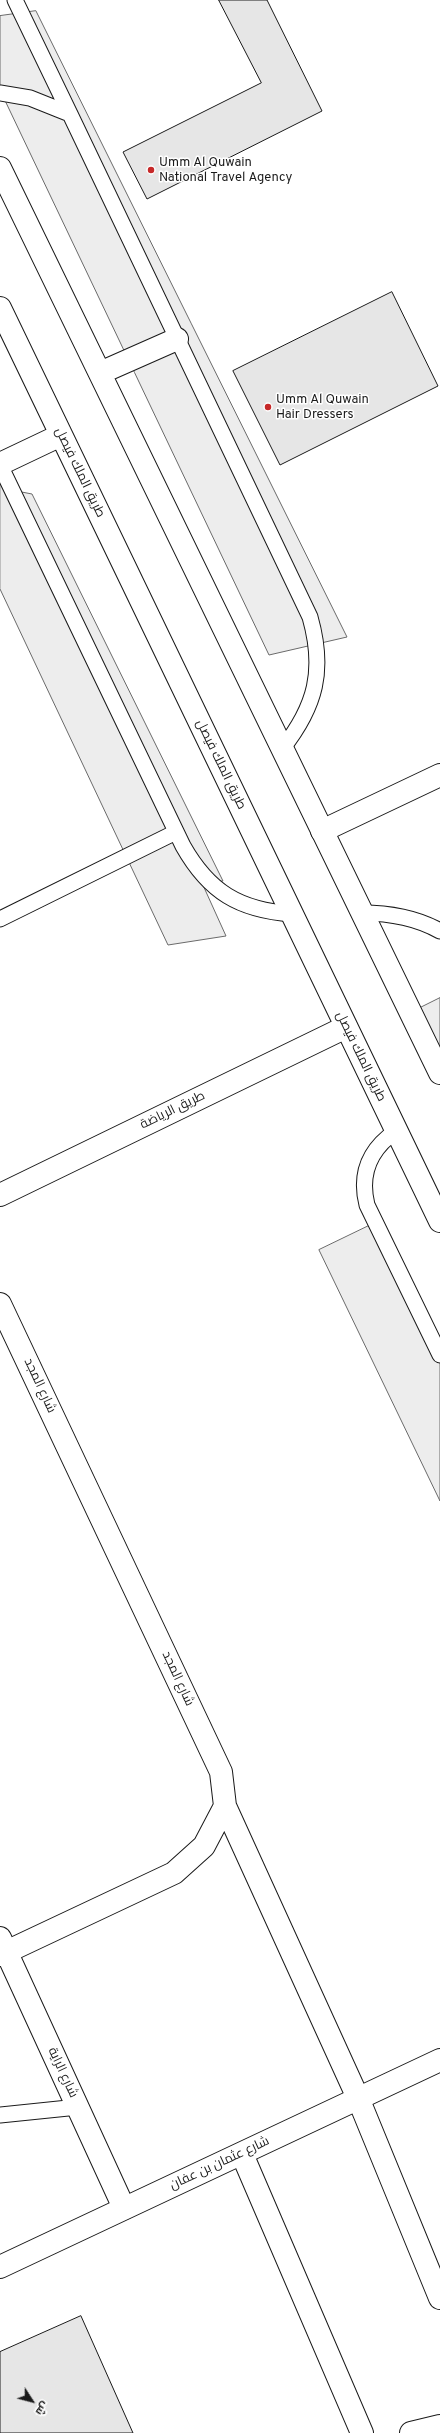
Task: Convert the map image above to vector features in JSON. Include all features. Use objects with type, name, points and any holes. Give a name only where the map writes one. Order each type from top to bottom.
[{"type":"street","points":[[0,168],[440,1073]]},
{"type":"street","name":"طريق الملك فيصل","points":[[0,308],[440,1221]]},
{"type":"street","points":[[100,372],[177,339]]},
{"type":"street","points":[[0,464],[61,435]]},
{"type":"street","points":[[322,831],[440,775]]},
{"type":"street","name":"طريق الرياضة","points":[[0,1195],[346,1027]]},
{"type":"street","name":"شارع المجد","points":[[0,1304],[221,1772],[225,1806],[358,2098],[440,2298]]},
{"type":"street","points":[[2,1948],[174,1873],[204,1846],[225,1806]]},
{"type":"street","name":"شارع الراية","points":[[2,1948],[78,2107],[124,2208]]},
{"type":"street","name":"شارع عثمان بن عفان","points":[[0,2267],[440,2060]]},
{"type":"street","points":[[242,2154],[362,2433]]},
{"type":"lane","points":[[15,0],[310,617],[316,640],[318,663],[316,687],[308,709],[297,730],[282,748]]},
{"type":"lane","points":[[0,94],[30,98],[70,114]]},
{"type":"lane","points":[[0,464],[176,832],[194,865],[209,882],[227,896],[247,906],[269,912],[292,914]]},
{"type":"lane","points":[[0,918],[176,832]]},
{"type":"lane","points":[[362,913],[384,913],[406,916],[426,923],[440,931]]},
{"type":"lane","points":[[396,1131],[374,1150],[364,1176],[364,1191],[370,1211],[440,1355]]},
{"type":"lane","points":[[0,2115],[78,2107]]},
{"type":"shaded area","points":[[36,11],[347,637],[269,655],[0,90],[0,16]]},
{"type":"shaded area","points":[[0,476],[6,489],[32,494],[223,881],[202,883],[226,936],[168,945],[0,589]]},
{"type":"shaded area","points":[[440,998],[440,1064],[414,1011]]},
{"type":"shaded area","points":[[379,1221],[440,1347],[440,1501],[319,1250]]},
{"type":"building","points":[[219,0],[267,0],[322,111],[147,199],[123,152],[261,83]]},
{"type":"building","points":[[392,292],[438,386],[280,465],[233,371]]},
{"type":"building","points":[[81,2316],[133,2433],[0,2433],[0,2352]]},
{"type":"place","name":"Umm Al Quwain National Travel Agency","points":[[151,170]]},
{"type":"place","name":"Umm Al Quwain Hair Dressers","points":[[268,407]]}]
